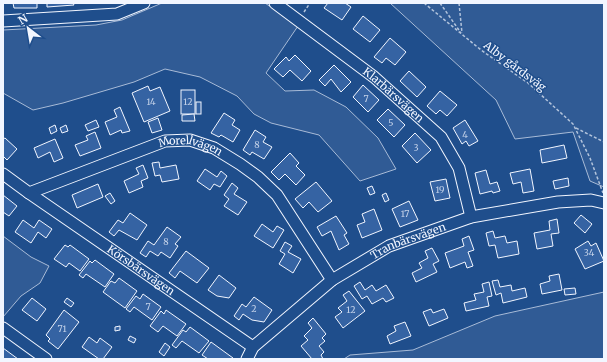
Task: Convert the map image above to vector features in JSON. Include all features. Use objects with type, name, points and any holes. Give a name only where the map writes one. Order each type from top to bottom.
[{"type":"street","points":[[3,21],[117,14],[144,3]]},
{"type":"street","name":"Klarbärsvägen","points":[[276,3],[374,77],[441,137],[460,168],[471,217]]},
{"type":"street","name":"Morellvägen","points":[[29,193],[164,141],[190,140],[214,148],[240,164],[277,195],[332,280]]},
{"type":"street","points":[[3,174],[29,193]]},
{"type":"street","name":"Körsbärsvägen","points":[[29,193],[253,347]]},
{"type":"street","name":"Tranbärsvägen","points":[[247,359],[253,347],[332,280],[389,246],[471,217],[558,202],[591,200],[604,204]]},
{"type":"street","points":[[3,328],[46,359]]},
{"type":"path","name":"Alby gårdsväg","points":[[424,3],[481,50],[528,83],[573,124],[604,194]]},
{"type":"path","points":[[440,3],[462,35]]},
{"type":"path","points":[[460,3],[462,35]]},
{"type":"path","points":[[576,128],[604,142]]},
{"type":"shaded area","points":[[162,3],[265,3],[298,26],[266,73],[285,91],[314,90],[346,107],[378,138],[396,169],[360,181],[319,135],[271,123],[254,114],[237,96],[200,77],[165,69],[134,82],[63,103],[33,110],[3,93],[3,30],[96,25],[122,20]]},
{"type":"shaded area","points":[[390,3],[604,3],[604,187],[590,181],[573,132],[515,139],[496,100]]},
{"type":"shaded area","points":[[3,236],[31,257],[49,266],[40,283],[21,296],[3,317]]},
{"type":"shaded area","points":[[604,292],[604,359],[344,359],[350,355],[413,350],[495,316]]},
{"type":"building","points":[[13,3],[37,3],[37,8],[14,8]]},
{"type":"building","points":[[47,3],[73,3],[74,5],[47,7]]},
{"type":"building","points":[[328,3],[345,3],[351,7],[342,20],[324,8]]},
{"type":"building","points":[[363,16],[380,30],[370,42],[353,29]]},
{"type":"building","points":[[390,38],[406,52],[395,65],[386,58],[382,63],[374,57]]},
{"type":"building","points":[[295,55],[311,71],[302,81],[290,70],[283,77],[274,69],[286,57],[289,61]]},
{"type":"building","points":[[334,65],[351,82],[341,92],[331,79],[325,86],[319,80]]},
{"type":"building","points":[[409,71],[426,87],[417,97],[400,81]]},
{"type":"building","points":[[363,85],[379,100],[368,112],[353,97]]},
{"type":"building","points":[[148,86],[150,91],[160,87],[170,111],[144,122],[132,93]]},
{"type":"building","points":[[181,90],[195,90],[195,114],[181,114]]},
{"type":"building","points":[[440,91],[457,105],[447,116],[440,110],[436,114],[427,106]]},
{"type":"building","points":[[196,102],[201,102],[201,114],[196,114]]},
{"type":"building","points":[[120,107],[130,131],[122,133],[121,130],[110,135],[105,122],[117,117],[114,110]]},
{"type":"building","points":[[388,109],[405,125],[394,137],[377,120]]},
{"type":"building","points":[[224,113],[235,120],[232,125],[240,130],[233,142],[221,135],[219,137],[211,133]]},
{"type":"building","points":[[194,114],[195,121],[182,121],[182,115]]},
{"type":"building","points":[[158,118],[162,130],[152,133],[148,122]]},
{"type":"building","points":[[96,120],[99,127],[88,131],[85,125]]},
{"type":"building","points":[[465,120],[478,141],[469,146],[466,141],[462,144],[453,128]]},
{"type":"building","points":[[55,125],[57,131],[51,134],[49,128]]},
{"type":"building","points":[[66,125],[68,131],[62,133],[60,128]]},
{"type":"building","points":[[255,130],[266,137],[263,142],[272,147],[264,159],[252,152],[250,155],[243,150]]},
{"type":"building","points":[[95,132],[101,148],[80,156],[75,145],[88,140],[86,136]]},
{"type":"building","points":[[415,133],[431,150],[417,163],[402,146]]},
{"type":"building","points":[[5,138],[17,149],[7,160],[3,156],[3,139]]},
{"type":"building","points":[[55,139],[63,158],[54,162],[50,152],[38,158],[34,148]]},
{"type":"building","points":[[564,145],[567,158],[542,163],[540,150]]},
{"type":"building","points":[[290,153],[299,163],[296,166],[305,175],[296,185],[285,174],[279,180],[271,172]]},
{"type":"building","points":[[159,162],[160,168],[176,165],[179,179],[162,182],[160,175],[155,176],[152,163]]},
{"type":"building","points":[[143,165],[148,178],[141,181],[143,187],[129,193],[124,181],[139,174],[136,168]]},
{"type":"building","points":[[205,169],[217,177],[221,171],[227,176],[220,187],[214,184],[210,190],[197,181]]},
{"type":"building","points":[[530,169],[534,191],[523,193],[521,182],[513,184],[510,173]]},
{"type":"building","points":[[486,170],[490,184],[497,182],[500,191],[480,194],[475,173]]},
{"type":"building","points":[[568,178],[569,186],[555,189],[553,181]]},
{"type":"building","points":[[446,179],[450,198],[435,201],[430,182]]},
{"type":"building","points":[[316,182],[332,201],[318,212],[309,202],[303,208],[295,199]]},
{"type":"building","points":[[232,183],[238,188],[234,194],[247,202],[238,215],[224,206],[229,199],[224,195]]},
{"type":"building","points":[[98,184],[103,197],[77,208],[72,195]]},
{"type":"building","points":[[372,186],[375,193],[370,195],[367,188]]},
{"type":"building","points":[[110,193],[115,201],[111,204],[105,196]]},
{"type":"building","points":[[386,193],[389,200],[385,202],[382,195]]},
{"type":"building","points":[[3,195],[17,206],[9,216],[3,212]]},
{"type":"building","points":[[409,201],[418,220],[400,227],[392,209]]},
{"type":"building","points":[[374,209],[382,230],[362,238],[357,225],[365,222],[362,214]]},
{"type":"building","points":[[130,213],[147,225],[137,240],[119,230],[114,236],[109,232],[118,220],[123,223]]},
{"type":"building","points":[[581,215],[592,224],[585,233],[574,223]]},
{"type":"building","points":[[336,216],[347,233],[344,235],[349,244],[339,250],[331,231],[322,236],[317,227]]},
{"type":"building","points":[[557,219],[559,233],[551,234],[553,246],[537,249],[534,233],[550,230],[549,221]]},
{"type":"building","points":[[23,220],[34,228],[39,220],[52,229],[46,238],[38,232],[31,243],[15,232]]},
{"type":"building","points":[[262,224],[273,232],[277,226],[284,230],[273,248],[254,236]]},
{"type":"building","points":[[167,227],[181,237],[175,244],[178,246],[170,258],[161,252],[158,256],[150,251],[146,257],[140,253],[148,241],[154,245]]},
{"type":"building","points":[[493,231],[495,238],[505,236],[507,243],[517,241],[519,254],[498,258],[495,245],[489,246],[486,233]]},
{"type":"building","points":[[469,236],[474,250],[468,252],[473,266],[467,268],[465,262],[450,268],[445,253],[464,246],[462,239]]},
{"type":"building","points":[[588,241],[591,246],[596,243],[604,261],[585,269],[575,249]]},
{"type":"building","points":[[285,242],[292,246],[288,252],[301,259],[293,273],[279,264],[285,254],[280,251]]},
{"type":"building","points":[[65,245],[68,247],[70,245],[89,259],[80,271],[69,263],[66,267],[54,259]]},
{"type":"building","points":[[432,248],[439,261],[433,264],[437,272],[416,282],[412,273],[422,268],[419,263],[428,258],[425,251]]},
{"type":"building","points":[[186,251],[209,268],[197,283],[180,271],[175,278],[169,273]]},
{"type":"building","points":[[95,260],[114,274],[105,287],[86,274],[83,278],[79,275],[90,261],[92,263]]},
{"type":"building","points":[[559,274],[562,290],[542,294],[540,284],[550,281],[549,276]]},
{"type":"building","points":[[219,275],[236,288],[229,298],[217,296],[208,290]]},
{"type":"building","points":[[119,278],[137,291],[125,308],[103,292],[111,281],[115,283]]},
{"type":"building","points":[[498,280],[500,287],[511,285],[512,291],[525,288],[527,297],[503,303],[501,293],[496,295],[492,281]]},
{"type":"building","points":[[360,282],[365,290],[372,285],[376,291],[386,285],[394,298],[386,302],[383,298],[372,304],[367,296],[362,299],[354,286]]},
{"type":"building","points":[[489,282],[492,296],[487,297],[489,306],[466,311],[464,303],[476,300],[474,294],[484,292],[482,284]]},
{"type":"building","points":[[575,288],[576,294],[565,295],[564,289]]},
{"type":"building","points":[[349,291],[365,311],[343,328],[335,317],[342,312],[338,308],[347,301],[343,295]]},
{"type":"building","points":[[143,294],[161,307],[152,320],[134,307],[130,312],[126,309],[136,296],[140,299]]},
{"type":"building","points":[[254,297],[272,310],[264,322],[252,320],[243,314],[239,320],[234,316],[242,304],[246,307]]},
{"type":"building","points":[[32,298],[46,309],[37,321],[22,310]]},
{"type":"building","points":[[67,298],[74,303],[71,307],[64,302]]},
{"type":"building","points":[[431,309],[433,313],[444,309],[448,318],[429,326],[423,312]]},
{"type":"building","points":[[64,310],[79,322],[58,349],[48,341],[50,339],[46,335]]},
{"type":"building","points":[[166,310],[186,324],[177,336],[163,326],[158,332],[150,326],[161,311],[164,314]]},
{"type":"building","points":[[313,318],[326,334],[322,338],[325,341],[319,346],[324,352],[321,355],[323,359],[312,359],[301,346],[308,340],[304,336],[312,328],[308,323]]},
{"type":"building","points":[[405,322],[411,336],[390,344],[387,336],[396,331],[394,326]]},
{"type":"building","points":[[120,326],[120,330],[115,331],[115,327]]},
{"type":"building","points":[[190,327],[209,341],[199,353],[182,341],[176,348],[172,345],[183,330],[186,332]]},
{"type":"building","points":[[130,336],[136,339],[134,343],[128,340]]},
{"type":"building","points":[[89,337],[97,343],[100,338],[112,347],[103,359],[99,359],[82,347]]},
{"type":"building","points":[[211,342],[233,358],[208,359],[202,355]]},
{"type":"building","points":[[165,343],[170,347],[164,356],[159,352]]},
{"type":"building","points":[[3,348],[18,359],[3,359]]}]
